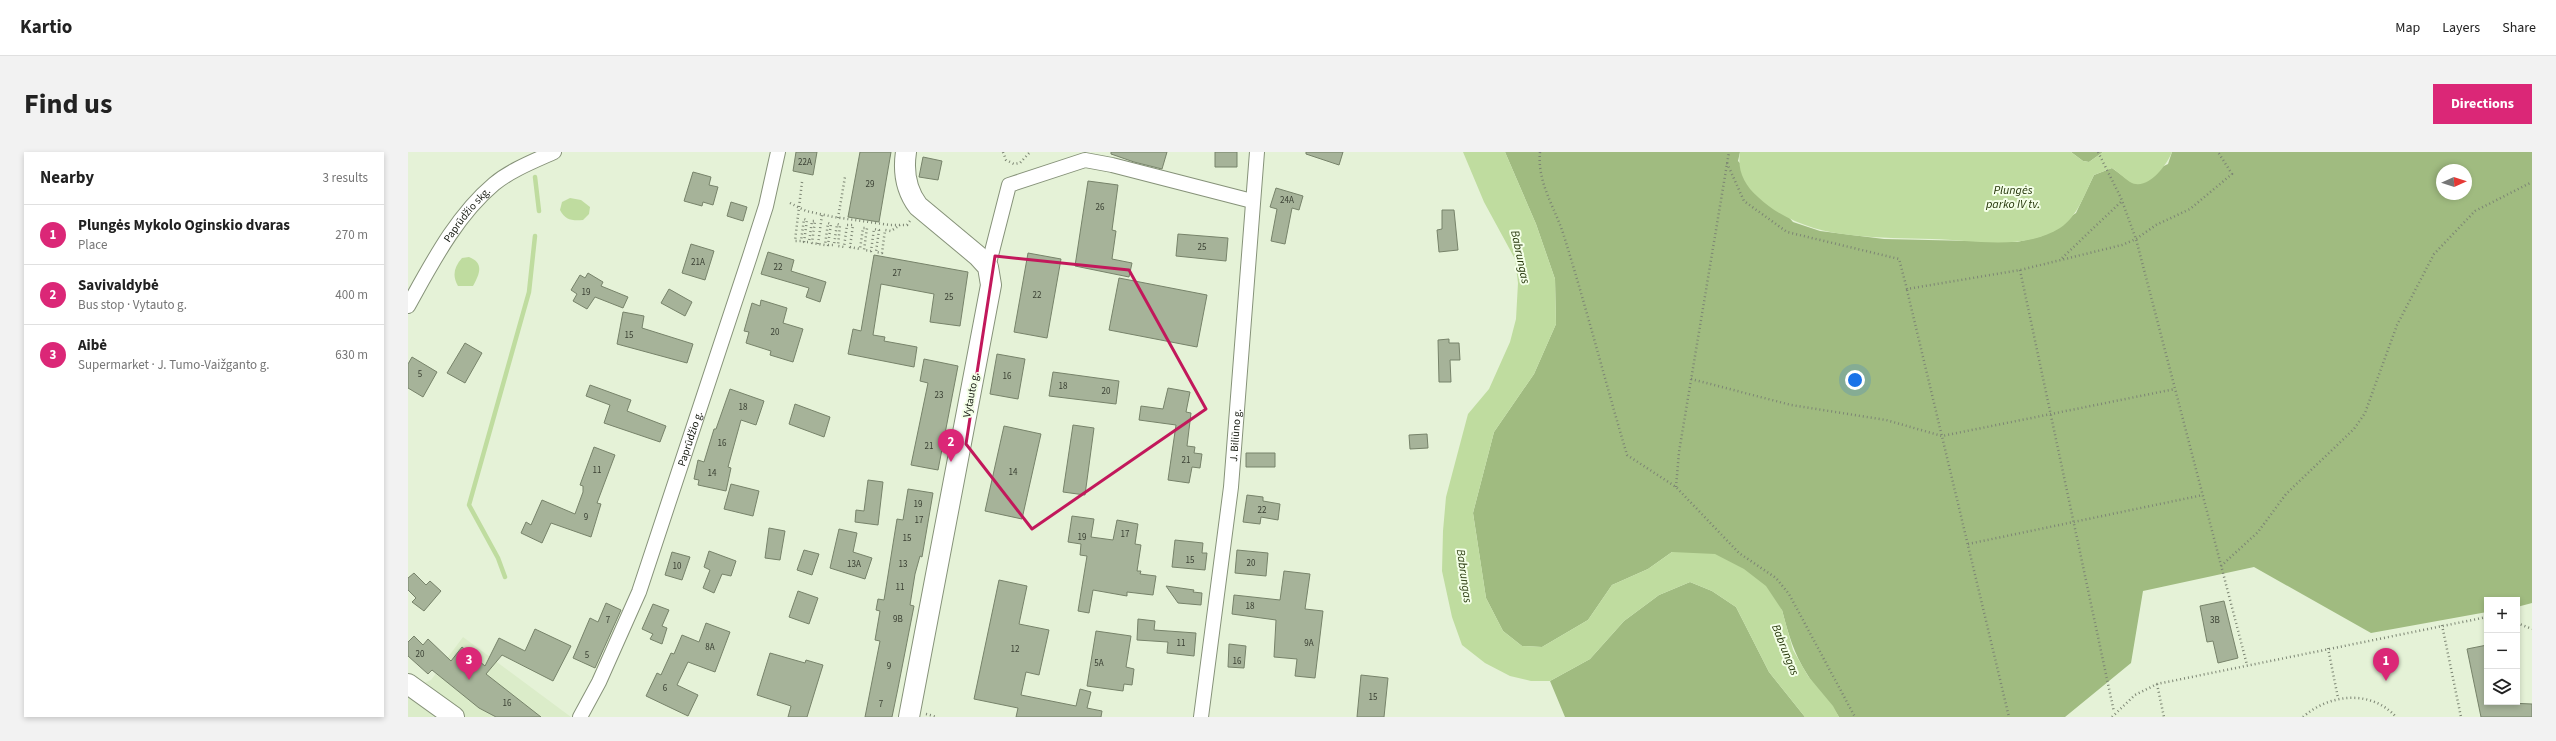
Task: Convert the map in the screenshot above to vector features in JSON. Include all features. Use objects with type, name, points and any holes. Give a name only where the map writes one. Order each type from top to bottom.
[{"type":"main road","points":[[906,152],[904,172],[912,198],[918,206],[978,256],[988,267]]},
{"type":"main road","name":"Vytauto g.","points":[[917,716],[989,305],[991,285],[988,267]]},
{"type":"main road","points":[[408,684],[454,717]]},
{"type":"street","name":"Paprūdžio skg.","points":[[408,306],[440,249],[471,206],[495,183],[554,152]]},
{"type":"street","name":"Paprūdžio g.","points":[[580,717],[599,682],[639,592],[754,244],[766,206],[778,152]]},
{"type":"street","name":"J. Biliūno g.","points":[[1202,717],[1231,487],[1257,152]]},
{"type":"street","points":[[988,267],[1009,185],[1084,160],[1112,165],[1252,201]]},
{"type":"path","points":[[1003,152],[1006,160],[1014,164],[1020,163],[1030,152]]},
{"type":"path","points":[[1540,152],[1540,169],[1544,188],[1562,232],[1627,455],[1676,487],[1738,553],[1776,578],[1789,594],[1854,717]]},
{"type":"path","points":[[1676,487],[1679,452],[1729,152]]},
{"type":"path","points":[[2098,152],[2121,200],[2136,239],[2247,665]]},
{"type":"path","points":[[1907,289],[2020,270],[2062,258],[2122,245],[2136,239],[2156,225],[2190,209],[2232,174],[2218,152]]},
{"type":"path","points":[[1726,163],[1744,201],[1787,232],[1899,259],[2009,717]]},
{"type":"path","points":[[838,218],[845,177]]},
{"type":"path","points":[[802,182],[795,241],[801,241],[804,219],[807,220],[804,242],[809,242],[812,221],[815,221],[812,243],[825,245],[828,223],[831,224],[828,245],[834,245],[837,224],[840,225],[838,246],[844,247],[847,225],[853,226]]},
{"type":"path","points":[[2221,566],[2258,532],[2286,494],[2354,429],[2365,413],[2397,325],[2434,254],[2475,211],[2532,182]]},
{"type":"path","points":[[2062,258],[2121,200]]},
{"type":"path","points":[[790,203],[799,206],[806,211],[822,215],[854,221],[890,225]]},
{"type":"path","points":[[818,244],[822,215]]},
{"type":"path","points":[[854,221],[850,247],[860,249],[863,228],[867,228],[864,250],[871,251],[874,229],[879,230],[876,252],[882,253],[885,230],[892,231],[900,225]]},
{"type":"path","points":[[2020,270],[2049,415],[2114,712]]},
{"type":"path","points":[[1691,379],[1791,405],[1886,420],[1942,436],[2175,389]]},
{"type":"path","points":[[1968,544],[2072,521],[2203,495]]},
{"type":"path","points":[[2112,717],[2114,712],[2135,695],[2157,684],[2328,648],[2484,618]]},
{"type":"path","points":[[2520,624],[2532,629]]},
{"type":"path","points":[[2442,625],[2461,717]]},
{"type":"path","points":[[2328,648],[2338,698]]},
{"type":"path","points":[[2157,684],[2164,717]]},
{"type":"path","points":[[2303,717],[2325,702],[2338,698],[2368,700],[2381,705],[2396,717]]},
{"type":"path","points":[[917,716],[937,717]]},
{"type":"highlighted area","points":[[995,256],[1129,270],[1206,409],[1032,529],[966,444]]},
{"type":"shaded area","points":[[1505,152],[1740,152],[1738,161],[1793,222],[1820,231],[1884,239],[2017,242],[2042,236],[2076,213],[2094,175],[2112,168],[2131,182],[2168,164],[2172,152],[2532,152],[2532,603],[2520,606],[2520,597],[2484,597],[2484,613],[2371,633],[2254,567],[2143,591],[2131,663],[2065,717],[1839,717],[1811,680],[1798,659],[1782,610],[1672,552],[1648,569],[1612,585],[1588,620],[1542,647],[1522,646],[1503,631],[1486,598],[1473,513],[1494,432],[1534,374],[1556,324],[1555,279],[1536,224]]},
{"type":"shaded area","points":[[2071,152],[2103,152],[2089,162],[2083,161]]},
{"type":"shaded area","points":[[1690,582],[1712,591],[1736,607],[1769,672],[1805,717],[1565,717],[1550,681],[1590,659],[1624,621],[1659,595]]},
{"type":"shaded area","points":[[463,637],[571,717],[408,717],[408,690],[431,680]]},
{"type":"water","name":"Babrungas","points":[[1463,152],[1505,152],[1536,224],[1555,279],[1556,324],[1534,374],[1494,432],[1473,513],[1486,598],[1503,631],[1522,646],[1542,647],[1588,620],[1612,585],[1648,569],[1672,552],[1715,554],[1744,569],[1766,586],[1782,610],[1793,650],[1808,676],[1833,706],[1839,717],[1805,717],[1769,672],[1736,607],[1712,591],[1690,582],[1659,595],[1624,621],[1590,659],[1550,681],[1531,681],[1510,676],[1485,663],[1462,645],[1452,617],[1442,571],[1446,497],[1468,414],[1489,389],[1510,342],[1516,319],[1518,283],[1515,259],[1484,202]]},
{"type":"water","name":"Plungės parko IV tv.","points":[[1740,152],[2071,152],[2083,161],[2089,162],[2103,152],[2172,152],[2166,164],[2156,176],[2143,183],[2136,184],[2130,182],[2112,168],[2094,175],[2084,197],[2072,217],[2060,228],[2046,235],[2030,240],[2014,242],[1981,242],[1886,238],[1840,234],[1797,222],[1777,211],[1753,192],[1745,182],[1741,171],[1739,159]]},
{"type":"water","points":[[570,198],[581,200],[590,207],[589,214],[583,220],[569,219],[564,216],[560,210],[562,202]]},
{"type":"water","points":[[469,257],[479,266],[479,274],[473,286],[458,286],[455,279],[457,265],[462,258]]},
{"type":"building","points":[[796,152],[817,152],[813,175],[793,171]]},
{"type":"building","points":[[860,152],[891,152],[879,222],[848,217]]},
{"type":"building","points":[[1111,152],[1167,152],[1162,169],[1134,162],[1111,154]]},
{"type":"building","points":[[1215,152],[1237,152],[1237,167],[1215,167]]},
{"type":"building","points":[[1306,152],[1343,152],[1339,165],[1306,154]]},
{"type":"building","points":[[923,157],[942,161],[938,180],[919,177]]},
{"type":"building","points":[[693,172],[711,177],[709,185],[718,187],[713,205],[703,202],[702,206],[684,201]]},
{"type":"building","points":[[1088,181],[1118,185],[1112,230],[1116,231],[1112,259],[1132,263],[1129,277],[1075,266]]},
{"type":"building","points":[[1276,188],[1303,196],[1299,210],[1292,208],[1285,244],[1271,241],[1277,209],[1270,207]]},
{"type":"building","points":[[731,202],[747,207],[743,221],[727,216]]},
{"type":"building","points":[[1442,210],[1454,210],[1458,250],[1439,252],[1437,230],[1442,229]]},
{"type":"building","points":[[1178,234],[1228,238],[1226,261],[1176,256]]},
{"type":"building","points":[[691,244],[714,251],[705,280],[682,273]]},
{"type":"building","points":[[768,252],[794,260],[791,271],[826,282],[820,302],[806,297],[809,288],[761,274]]},
{"type":"building","points":[[1028,253],[1061,259],[1047,338],[1014,332]]},
{"type":"building","points":[[874,255],[968,272],[960,326],[930,322],[934,294],[881,284],[873,335],[885,337],[884,341],[917,347],[914,367],[848,354],[853,329],[861,331]]},
{"type":"building","points":[[588,273],[603,282],[601,286],[628,297],[623,308],[595,297],[587,309],[573,301],[577,294],[571,290],[580,275],[585,278]]},
{"type":"building","points":[[1119,278],[1207,295],[1197,347],[1109,330]]},
{"type":"building","points":[[669,289],[692,302],[685,316],[661,303]]},
{"type":"building","points":[[761,300],[787,308],[783,323],[803,329],[793,362],[770,355],[771,351],[746,343],[749,332],[744,331],[752,303],[760,306]]},
{"type":"building","points":[[623,312],[644,316],[642,328],[693,344],[687,363],[617,344]]},
{"type":"building","points":[[1449,339],[1449,343],[1459,343],[1460,360],[1450,360],[1451,382],[1439,382],[1438,340]]},
{"type":"building","points":[[465,343],[482,353],[465,383],[447,373]]},
{"type":"building","points":[[997,354],[1025,359],[1018,399],[990,394]]},
{"type":"building","points":[[412,357],[437,372],[423,397],[408,388],[408,364]]},
{"type":"building","points":[[924,359],[958,366],[938,470],[911,465],[928,383],[920,381]]},
{"type":"building","points":[[1053,372],[1119,381],[1116,404],[1049,396]]},
{"type":"building","points":[[590,385],[631,400],[627,411],[666,426],[660,442],[604,423],[610,405],[586,396]]},
{"type":"building","points":[[1168,388],[1190,392],[1186,412],[1191,413],[1187,446],[1195,447],[1194,453],[1202,454],[1200,468],[1192,467],[1189,483],[1168,480],[1176,425],[1139,420],[1141,406],[1163,409]]},
{"type":"building","points":[[730,389],[764,401],[756,425],[741,420],[728,467],[731,468],[726,491],[698,485],[699,480],[694,479],[698,460],[704,462],[714,429],[716,429]]},
{"type":"building","points":[[795,404],[830,417],[824,437],[789,424]]},
{"type":"building","points":[[1073,425],[1094,428],[1085,495],[1063,492]]},
{"type":"building","points":[[1004,426],[1041,434],[1022,519],[985,511]]},
{"type":"building","points":[[1427,434],[1428,448],[1410,449],[1409,435]]},
{"type":"building","points":[[594,447],[615,455],[597,503],[601,504],[591,537],[551,523],[542,543],[521,533],[526,522],[531,525],[542,500],[575,514],[583,492],[583,486],[580,485]]},
{"type":"building","points":[[1246,453],[1275,453],[1275,467],[1246,467]]},
{"type":"building","points":[[868,480],[883,482],[878,525],[855,522],[856,510],[864,511]]},
{"type":"building","points":[[731,484],[759,491],[753,516],[724,509]]},
{"type":"building","points":[[908,489],[933,493],[922,557],[920,556],[915,574],[910,605],[914,606],[892,717],[865,717],[880,641],[875,640],[880,611],[876,610],[878,599],[884,600],[897,519],[903,520]]},
{"type":"building","points":[[1247,495],[1263,497],[1263,501],[1280,504],[1278,520],[1261,517],[1260,524],[1243,522]]},
{"type":"building","points":[[1072,516],[1094,519],[1091,537],[1113,540],[1117,520],[1138,524],[1135,544],[1141,545],[1137,571],[1141,571],[1140,574],[1156,576],[1153,595],[1127,592],[1127,596],[1093,590],[1089,613],[1078,611],[1087,556],[1080,555],[1081,544],[1068,542]]},
{"type":"building","points":[[769,528],[785,531],[780,560],[765,558]]},
{"type":"building","points":[[839,529],[857,533],[853,552],[872,558],[865,579],[830,568]]},
{"type":"building","points":[[1175,540],[1203,543],[1202,553],[1207,553],[1205,570],[1172,567]]},
{"type":"building","points":[[804,550],[819,554],[812,575],[797,570]]},
{"type":"building","points":[[1237,550],[1268,553],[1266,576],[1235,573]]},
{"type":"building","points":[[709,551],[736,561],[731,576],[722,574],[714,593],[703,588],[710,570],[704,567]]},
{"type":"building","points":[[672,552],[690,557],[682,580],[665,575]]},
{"type":"building","points":[[1284,571],[1310,574],[1305,609],[1323,611],[1315,678],[1295,676],[1297,659],[1274,657],[1276,620],[1232,614],[1234,595],[1280,600]]},
{"type":"building","points":[[414,573],[426,585],[430,581],[441,591],[424,611],[412,602],[416,598],[408,590],[408,578]]},
{"type":"building","points":[[999,580],[1027,586],[1019,624],[1049,630],[1039,675],[1026,672],[1021,695],[1076,706],[1080,689],[1091,692],[1087,708],[1102,711],[1101,717],[1016,717],[1018,708],[974,699]]},
{"type":"building","points":[[1166,586],[1194,590],[1193,592],[1202,593],[1201,605],[1178,603]]},
{"type":"building","points":[[798,591],[818,598],[809,624],[789,617]]},
{"type":"building","points":[[2224,601],[2238,658],[2218,663],[2213,641],[2207,642],[2200,606]]},
{"type":"building","points":[[606,603],[621,610],[595,668],[573,658],[590,618],[598,622]]},
{"type":"building","points":[[653,604],[669,610],[662,626],[667,628],[662,644],[650,639],[653,634],[642,629]]},
{"type":"building","points":[[1138,619],[1155,621],[1154,630],[1196,633],[1194,656],[1167,653],[1168,642],[1137,640]]},
{"type":"building","points":[[706,623],[730,632],[715,672],[688,662],[677,685],[698,695],[688,716],[646,696],[657,673],[661,675],[671,653],[674,654],[682,635],[699,642]]},
{"type":"building","points":[[535,629],[571,646],[553,681],[502,655],[486,674],[541,717],[496,717],[479,708],[432,670],[428,674],[408,656],[408,642],[414,636],[423,645],[428,639],[451,661],[462,647],[485,666],[499,638],[525,651]]},
{"type":"building","points":[[1096,631],[1131,636],[1126,667],[1134,669],[1132,685],[1124,684],[1123,691],[1087,686]]},
{"type":"building","points":[[1229,644],[1246,646],[1244,668],[1228,667]]},
{"type":"building","points":[[2484,646],[2484,705],[2532,704],[2532,717],[2481,717],[2467,649]]},
{"type":"building","points":[[770,653],[805,663],[806,660],[823,665],[807,717],[788,717],[791,706],[757,695]]},
{"type":"building","points":[[1361,675],[1388,678],[1384,717],[1357,717]]},
{"type":"waterway","points":[[535,177],[539,211]]},
{"type":"waterway","points":[[505,577],[498,558],[469,505],[529,292],[535,236]]},
{"type":"place","name":"Savivaldybė","points":[[951,462]]},
{"type":"place","name":"Aibė","points":[[469,680]]},
{"type":"place","name":"Plungės Mykolo Oginskio dvaras","points":[[2386,681]]}]
